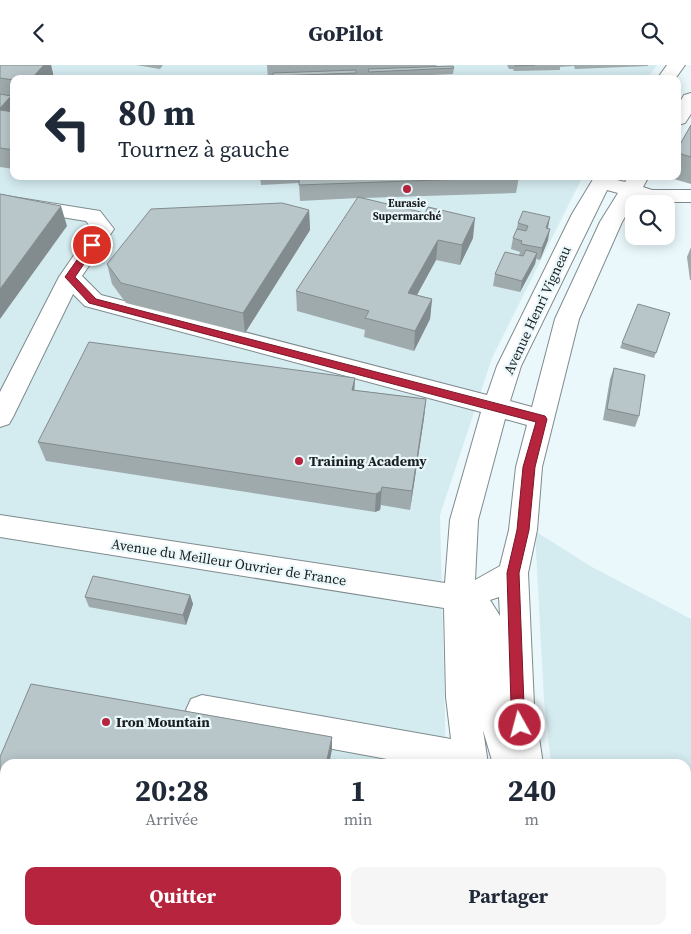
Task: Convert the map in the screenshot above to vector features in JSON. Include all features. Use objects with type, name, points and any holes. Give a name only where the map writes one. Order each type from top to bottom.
[{"type":"street","points":[[681,114],[691,99]]},
{"type":"street","name":"Avenue Henri Vigneau","points":[[471,759],[462,697],[459,598],[464,520],[481,453],[509,367],[531,318],[583,214],[603,180]]},
{"type":"street","points":[[612,180],[635,183],[651,196],[691,196]]},
{"type":"street","points":[[525,759],[518,705],[513,573],[523,530],[529,467],[567,319],[611,221],[635,183]]},
{"type":"street","points":[[0,201],[93,216],[103,229],[70,277],[0,417]]},
{"type":"street","points":[[70,277],[92,301],[496,409],[542,419]]},
{"type":"street","name":"Avenue du Meilleur Ouvrier de France","points":[[0,526],[459,598]]},
{"type":"street","points":[[459,598],[489,588],[513,573]]},
{"type":"street","points":[[459,598],[478,607],[487,621],[490,702],[508,759]]},
{"type":"street","points":[[202,711],[381,753],[448,759]]},
{"type":"shaded area","points":[[0,65],[657,65],[650,75],[10,75],[10,180],[581,180],[492,358],[440,515],[446,759],[0,759]]},
{"type":"shaded area","points":[[535,531],[590,566],[691,619],[691,759],[550,759],[544,700]]},
{"type":"building","points":[[0,65],[44,65],[35,75],[10,75],[10,79],[0,78]]},
{"type":"building","points":[[453,66],[454,68],[369,72],[368,69]]},
{"type":"building","points":[[356,70],[356,73],[301,75],[273,75],[273,73]]},
{"type":"building","points":[[0,94],[10,96],[10,97],[0,108]]},
{"type":"building","points":[[0,110],[10,111],[10,149],[0,148]]},
{"type":"building","points":[[691,125],[691,157],[681,154],[681,143]]},
{"type":"building","points":[[299,180],[436,180],[299,185]]},
{"type":"building","points":[[0,194],[61,206],[0,289]]},
{"type":"building","points":[[358,197],[425,213],[428,207],[475,218],[462,245],[438,240],[408,293],[432,299],[415,331],[365,318],[369,311],[296,291]]},
{"type":"building","points":[[282,203],[309,210],[243,313],[121,283],[107,264],[151,209]]},
{"type":"building","points":[[523,211],[550,217],[546,228],[550,229],[542,248],[521,244],[522,241],[513,238],[517,229],[526,231],[528,226],[518,223]]},
{"type":"building","points":[[526,250],[537,253],[522,281],[495,274],[505,252],[523,256]]},
{"type":"building","points":[[638,304],[670,313],[656,353],[622,343]]},
{"type":"building","points":[[89,342],[355,378],[352,390],[426,399],[412,491],[382,487],[381,491],[376,494],[38,442]]},
{"type":"building","points":[[614,368],[645,375],[639,416],[607,409]]},
{"type":"building","points":[[93,576],[190,595],[183,615],[85,597]]},
{"type":"building","name":"Iron Mountain","points":[[31,684],[332,737],[327,759],[0,759]]},
{"type":"place","name":"Eurasie Supermarché","points":[[407,189]]},
{"type":"place","name":"Training Academy","points":[[299,461]]},
{"type":"place","name":"Iron Mountain","points":[[106,722]]},
{"type":"route","points":[[92,245],[70,277],[92,301],[496,409],[542,419],[529,467],[523,530],[513,573],[520,725]]}]
